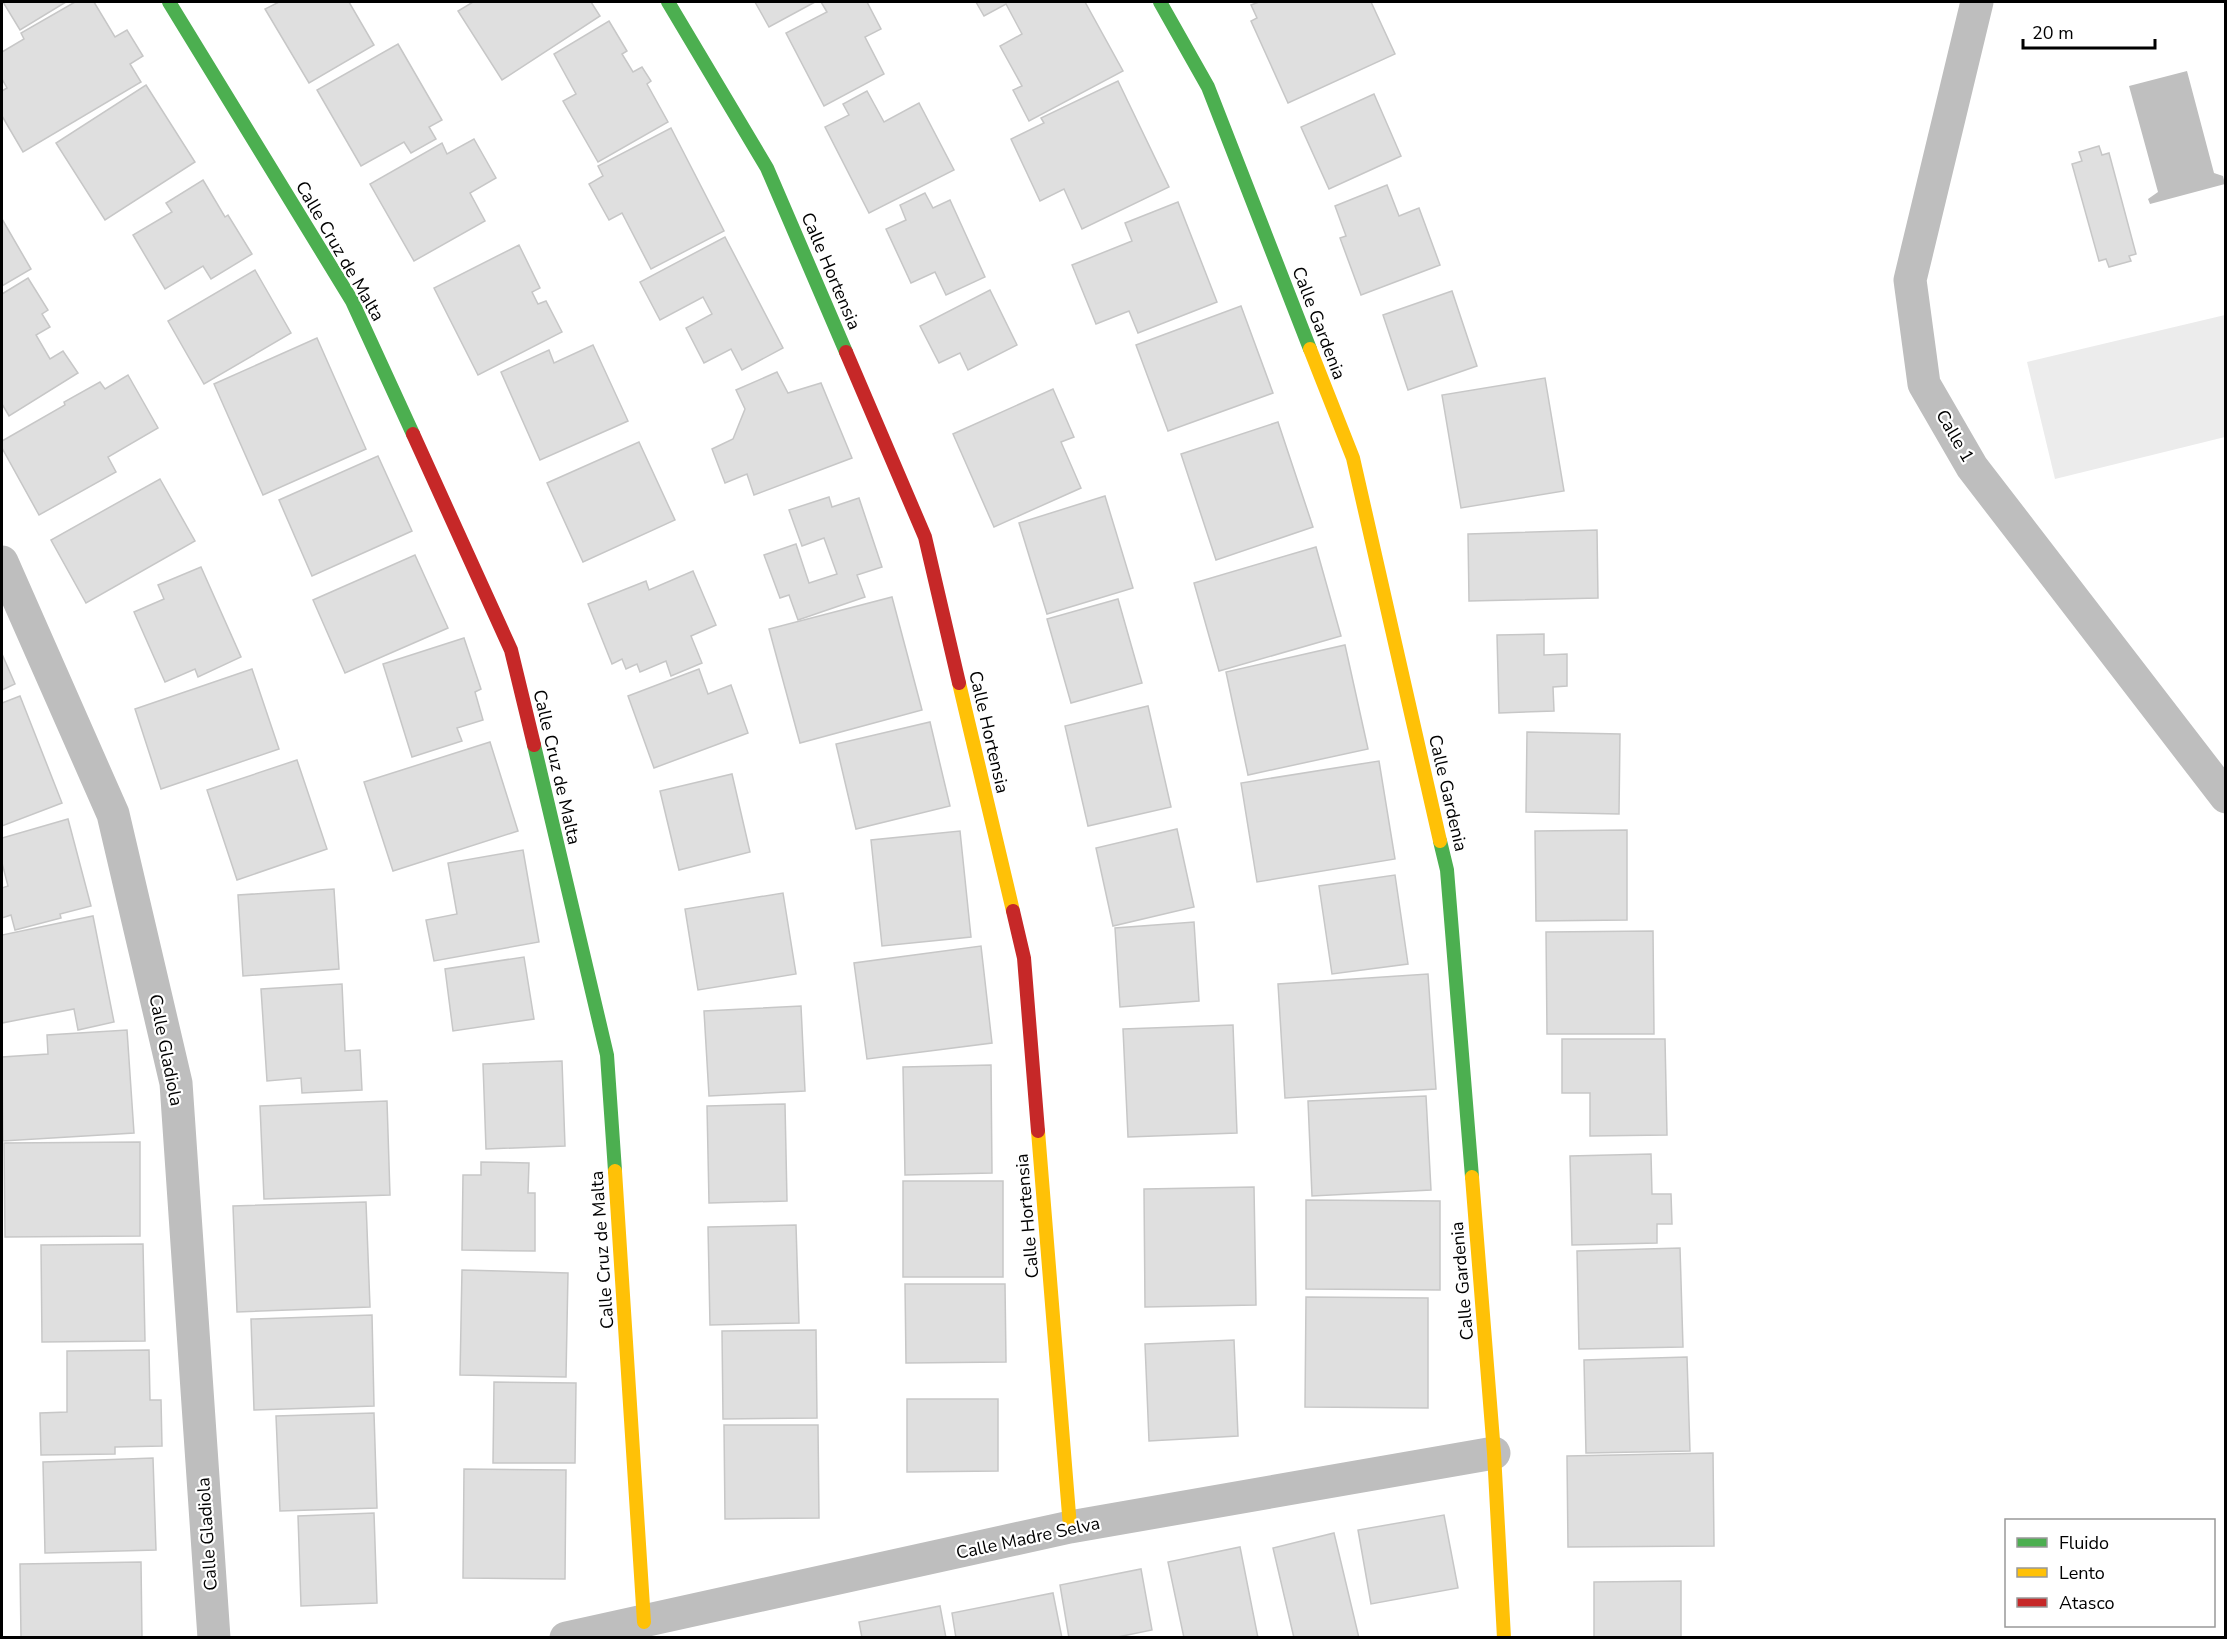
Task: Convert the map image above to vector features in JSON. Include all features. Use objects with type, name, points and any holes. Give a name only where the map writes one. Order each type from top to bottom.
[{"type":"street","name":"Calle Cruz de Malta","points":[[169,2],[352,300],[511,650],[607,1055],[644,1622]]},
{"type":"street","name":"Calle Hortensia","points":[[668,2],[767,168],[925,537],[1024,958],[1070,1527]]},
{"type":"street","name":"Calle Gardenia","points":[[1160,2],[1208,87],[1349,447],[1356,469],[1447,870],[1494,1453],[1504,1638]]},
{"type":"street","name":"Calle 1","points":[[1977,2],[1910,280],[1924,384],[1972,467],[2226,797]]},
{"type":"street","name":"Calle Gladiola","points":[[2,562],[113,814],[176,1083],[214,1638]]},
{"type":"street","name":"Calle Madre Selva","points":[[566,1638],[1070,1527],[1494,1453]]},
{"type":"shaded area","points":[[2187,71],[2214,173],[2223,176],[2225,184],[2150,204],[2148,199],[2158,192],[2129,86]]},
{"type":"shaded area","points":[[2225,315],[2225,437],[2055,479],[2027,362]]},
{"type":"building","points":[[3,2],[66,2],[20,30]]},
{"type":"building","points":[[75,2],[94,2],[115,37],[127,30],[143,56],[130,64],[141,82],[23,152],[2,116],[2,91],[7,88],[2,79],[2,52],[24,39],[21,33]]},
{"type":"building","points":[[279,2],[349,2],[374,45],[309,83],[265,9]]},
{"type":"building","points":[[473,2],[591,2],[600,16],[502,80],[458,11]]},
{"type":"building","points":[[755,2],[815,2],[769,27]]},
{"type":"building","points":[[821,2],[867,2],[881,29],[865,37],[884,74],[824,106],[786,33],[827,12]]},
{"type":"building","points":[[976,2],[1085,2],[1123,71],[1029,121],[1013,90],[1022,86],[1000,46],[1022,34],[1006,4],[984,16]]},
{"type":"building","points":[[1259,2],[1371,2],[1395,54],[1288,103],[1251,21],[1257,18],[1251,5]]},
{"type":"building","points":[[609,21],[627,51],[622,54],[633,72],[642,67],[651,81],[647,84],[668,122],[598,162],[563,101],[576,94],[554,54]]},
{"type":"building","points":[[398,44],[442,120],[429,127],[436,139],[411,153],[404,142],[361,166],[317,90]]},
{"type":"building","points":[[1118,81],[1169,187],[1082,229],[1064,189],[1040,201],[1011,139],[1044,123],[1041,118]]},
{"type":"building","points":[[146,85],[195,162],[105,220],[56,143]]},
{"type":"building","points":[[867,91],[884,122],[919,103],[954,170],[869,213],[825,127],[849,115],[843,104]]},
{"type":"building","points":[[1374,94],[1401,156],[1329,189],[1301,127]]},
{"type":"building","points":[[671,128],[724,231],[651,269],[622,213],[609,220],[589,184],[603,176],[598,166]]},
{"type":"building","points":[[474,139],[496,178],[470,193],[485,221],[414,261],[370,184],[442,143],[447,154]]},
{"type":"building","points":[[2099,146],[2102,155],[2109,153],[2136,254],[2129,256],[2131,261],[2109,267],[2106,259],[2099,261],[2072,164],[2082,161],[2079,152]]},
{"type":"building","points":[[203,180],[225,217],[228,215],[252,254],[211,279],[203,266],[165,289],[133,235],[172,212],[166,203]]},
{"type":"building","points":[[1387,185],[1399,216],[1419,208],[1440,265],[1361,295],[1340,238],[1346,236],[1335,206]]},
{"type":"building","points":[[925,193],[933,208],[950,200],[985,277],[946,295],[935,272],[911,283],[886,229],[906,220],[900,205]]},
{"type":"building","points":[[1178,202],[1217,302],[1138,333],[1129,311],[1096,324],[1072,265],[1132,241],[1125,223]]},
{"type":"building","points":[[2,219],[31,269],[2,286]]},
{"type":"building","points":[[725,237],[783,348],[742,370],[731,349],[704,363],[686,328],[712,314],[703,297],[660,320],[640,282]]},
{"type":"building","points":[[519,245],[540,288],[532,292],[538,304],[546,301],[562,332],[478,375],[434,288]]},
{"type":"building","points":[[255,270],[291,333],[204,384],[168,321]]},
{"type":"building","points":[[28,278],[48,310],[42,314],[50,327],[36,335],[50,359],[63,351],[78,373],[9,416],[2,404],[2,294]]},
{"type":"building","points":[[990,290],[1017,345],[968,370],[960,353],[939,363],[920,326]]},
{"type":"building","points":[[1452,291],[1477,366],[1408,390],[1383,315]]},
{"type":"building","points":[[1241,306],[1273,393],[1168,431],[1136,345]]},
{"type":"building","points":[[317,338],[366,449],[263,495],[214,384]]},
{"type":"building","points":[[593,345],[628,421],[540,460],[501,372],[549,350],[554,363]]},
{"type":"building","points":[[777,372],[788,393],[821,383],[852,458],[754,495],[747,474],[725,483],[712,449],[733,439],[745,409],[736,390]]},
{"type":"building","points":[[128,375],[158,428],[108,457],[116,472],[39,515],[2,448],[2,441],[100,382],[105,389]]},
{"type":"building","points":[[1545,378],[1564,491],[1461,508],[1442,395]]},
{"type":"building","points":[[1053,389],[1074,437],[1061,442],[1081,488],[994,527],[953,434]]},
{"type":"building","points":[[1278,422],[1313,527],[1216,560],[1181,454]]},
{"type":"building","points":[[639,442],[675,520],[583,562],[547,483]]},
{"type":"building","points":[[378,456],[412,531],[312,576],[279,500]]},
{"type":"building","points":[[160,479],[195,541],[86,603],[51,540]]},
{"type":"building","points":[[1105,496],[1133,588],[1047,614],[1019,523]]},
{"type":"building","points":[[829,497],[832,507],[859,498],[882,567],[857,575],[865,597],[798,620],[789,595],[780,598],[764,555],[796,544],[809,583],[837,574],[824,538],[802,546],[789,510]]},
{"type":"building","points":[[1597,530],[1598,598],[1469,601],[1468,534]]},
{"type":"building","points":[[1316,547],[1341,636],[1219,671],[1194,583]]},
{"type":"building","points":[[415,555],[448,628],[345,673],[313,600]]},
{"type":"building","points":[[201,567],[241,657],[198,677],[195,669],[165,682],[134,612],[164,599],[158,585]]},
{"type":"building","points":[[693,571],[716,625],[691,636],[702,663],[671,676],[666,661],[640,672],[637,664],[626,669],[622,659],[612,664],[588,604],[646,581],[649,590]]},
{"type":"building","points":[[892,597],[922,710],[800,743],[769,629]]},
{"type":"building","points":[[1118,599],[1142,683],[1071,703],[1047,619]]},
{"type":"building","points":[[1544,634],[1544,655],[1567,654],[1567,686],[1553,687],[1554,711],[1499,713],[1497,635]]},
{"type":"building","points":[[464,638],[481,689],[475,692],[483,720],[457,728],[462,741],[412,757],[383,664]]},
{"type":"building","points":[[1345,645],[1368,749],[1248,775],[1226,672]]},
{"type":"building","points":[[2,654],[15,684],[2,690]]},
{"type":"building","points":[[252,669],[279,749],[161,789],[135,709]]},
{"type":"building","points":[[699,669],[708,694],[731,685],[748,733],[654,768],[628,696]]},
{"type":"building","points":[[20,696],[62,803],[2,826],[2,703]]},
{"type":"building","points":[[1148,706],[1171,807],[1088,826],[1065,726]]},
{"type":"building","points":[[930,722],[950,806],[856,829],[836,744]]},
{"type":"building","points":[[1527,732],[1620,734],[1619,814],[1526,812]]},
{"type":"building","points":[[490,742],[518,831],[393,871],[364,782]]},
{"type":"building","points":[[297,760],[327,849],[237,880],[207,790]]},
{"type":"building","points":[[1379,761],[1395,859],[1257,882],[1241,783]]},
{"type":"building","points":[[732,774],[750,852],[679,870],[660,791]]},
{"type":"building","points":[[68,819],[91,906],[60,914],[61,918],[15,930],[11,915],[2,918],[2,888],[8,886],[2,863],[2,838]]},
{"type":"building","points":[[1177,829],[1194,907],[1113,926],[1096,848]]},
{"type":"building","points":[[1627,830],[1627,920],[1536,921],[1535,831]]},
{"type":"building","points":[[960,831],[971,937],[882,946],[871,840]]},
{"type":"building","points":[[523,850],[539,942],[434,961],[426,920],[457,914],[448,863]]},
{"type":"building","points":[[1395,875],[1408,964],[1332,974],[1319,886]]},
{"type":"building","points":[[334,889],[339,969],[243,976],[238,895]]},
{"type":"building","points":[[783,893],[796,974],[698,990],[685,909]]},
{"type":"building","points":[[93,916],[114,1022],[78,1030],[74,1009],[2,1023],[2,935]]},
{"type":"building","points":[[1194,922],[1199,1001],[1120,1007],[1115,928]]},
{"type":"building","points":[[1653,931],[1654,1034],[1547,1034],[1546,932]]},
{"type":"building","points":[[981,946],[992,1043],[867,1059],[854,963]]},
{"type":"building","points":[[524,957],[534,1019],[453,1031],[445,969]]},
{"type":"building","points":[[1428,974],[1436,1089],[1285,1098],[1278,984]]},
{"type":"building","points":[[342,984],[345,1051],[360,1050],[362,1090],[302,1093],[301,1078],[267,1081],[261,989]]},
{"type":"building","points":[[801,1006],[805,1091],[709,1096],[704,1011]]},
{"type":"building","points":[[1233,1025],[1237,1133],[1128,1137],[1123,1029]]},
{"type":"building","points":[[127,1030],[134,1133],[3,1141],[2,1057],[48,1054],[47,1035]]},
{"type":"building","points":[[1562,1039],[1665,1039],[1667,1135],[1590,1136],[1590,1093],[1562,1093]]},
{"type":"building","points":[[562,1061],[565,1146],[486,1149],[483,1064]]},
{"type":"building","points":[[991,1065],[992,1173],[905,1175],[903,1067]]},
{"type":"building","points":[[1426,1096],[1431,1190],[1312,1196],[1308,1101]]},
{"type":"building","points":[[387,1101],[390,1195],[264,1199],[260,1106]]},
{"type":"building","points":[[785,1104],[787,1201],[709,1203],[707,1106]]},
{"type":"building","points":[[140,1142],[140,1236],[5,1237],[4,1143]]},
{"type":"building","points":[[1651,1154],[1652,1194],[1671,1194],[1672,1224],[1657,1224],[1657,1243],[1572,1245],[1570,1156]]},
{"type":"building","points":[[481,1162],[529,1163],[528,1193],[535,1193],[535,1251],[462,1250],[463,1175],[481,1175]]},
{"type":"building","points":[[903,1181],[1003,1181],[1003,1277],[903,1277]]},
{"type":"building","points":[[1254,1187],[1256,1305],[1145,1307],[1144,1189]]},
{"type":"building","points":[[1306,1200],[1440,1201],[1440,1290],[1306,1289]]},
{"type":"building","points":[[366,1202],[370,1307],[237,1312],[233,1206]]},
{"type":"building","points":[[796,1225],[799,1323],[710,1325],[708,1227]]},
{"type":"building","points":[[143,1244],[145,1341],[42,1342],[41,1245]]},
{"type":"building","points":[[1680,1248],[1683,1347],[1579,1349],[1577,1251]]},
{"type":"building","points":[[462,1270],[568,1273],[566,1377],[460,1375]]},
{"type":"building","points":[[905,1284],[1005,1284],[1006,1362],[906,1363]]},
{"type":"building","points":[[1306,1297],[1428,1298],[1428,1408],[1305,1407]]},
{"type":"building","points":[[372,1315],[374,1406],[254,1410],[251,1319]]},
{"type":"building","points":[[816,1330],[817,1418],[723,1419],[722,1331]]},
{"type":"building","points":[[1234,1340],[1238,1436],[1149,1441],[1145,1344]]},
{"type":"building","points":[[149,1350],[150,1400],[161,1400],[162,1446],[115,1447],[115,1454],[41,1455],[40,1413],[67,1412],[67,1351]]},
{"type":"building","points":[[1687,1357],[1690,1451],[1586,1453],[1584,1360]]},
{"type":"building","points":[[494,1382],[576,1383],[575,1463],[493,1463]]},
{"type":"building","points":[[907,1399],[998,1399],[998,1471],[907,1472]]},
{"type":"building","points":[[374,1413],[377,1508],[280,1511],[276,1416]]},
{"type":"building","points":[[724,1425],[818,1425],[819,1518],[725,1519]]},
{"type":"building","points":[[1713,1453],[1714,1546],[1568,1547],[1567,1456]]},
{"type":"building","points":[[153,1458],[156,1550],[45,1553],[43,1462]]},
{"type":"building","points":[[464,1469],[566,1470],[565,1579],[463,1578]]},
{"type":"building","points":[[374,1513],[377,1603],[301,1606],[298,1516]]},
{"type":"building","points":[[1444,1515],[1458,1588],[1371,1604],[1358,1530]]},
{"type":"building","points":[[1334,1533],[1359,1638],[1294,1638],[1273,1548]]},
{"type":"building","points":[[1240,1547],[1258,1638],[1184,1638],[1168,1562]]},
{"type":"building","points":[[141,1562],[142,1638],[21,1638],[20,1564]]},
{"type":"building","points":[[1141,1569],[1152,1630],[1113,1638],[1069,1638],[1060,1585]]},
{"type":"building","points":[[1681,1581],[1681,1638],[1594,1638],[1594,1582]]},
{"type":"building","points":[[1053,1593],[1062,1638],[956,1638],[952,1613]]},
{"type":"building","points":[[940,1606],[946,1638],[862,1638],[859,1622]]},
{"type":"traffic: fast","points":[[169,2],[352,301],[413,434]]},
{"type":"traffic: fast","points":[[668,2],[767,168],[846,352]]},
{"type":"traffic: fast","points":[[1160,2],[1208,87],[1310,349]]},
{"type":"traffic: fast","points":[[534,745],[607,1055],[615,1171]]},
{"type":"traffic: fast","points":[[1440,841],[1447,870],[1472,1177]]},
{"type":"traffic: slow","points":[[1310,349],[1353,458],[1440,841]]},
{"type":"traffic: slow","points":[[959,683],[1013,911]]},
{"type":"traffic: slow","points":[[1038,1131],[1070,1527]]},
{"type":"traffic: slow","points":[[615,1171],[644,1622]]},
{"type":"traffic: slow","points":[[1472,1177],[1494,1453],[1504,1638]]},
{"type":"traffic: jam","points":[[846,352],[925,537],[959,683]]},
{"type":"traffic: jam","points":[[413,434],[511,650],[534,745]]},
{"type":"traffic: jam","points":[[1013,911],[1024,958],[1038,1131]]}]
